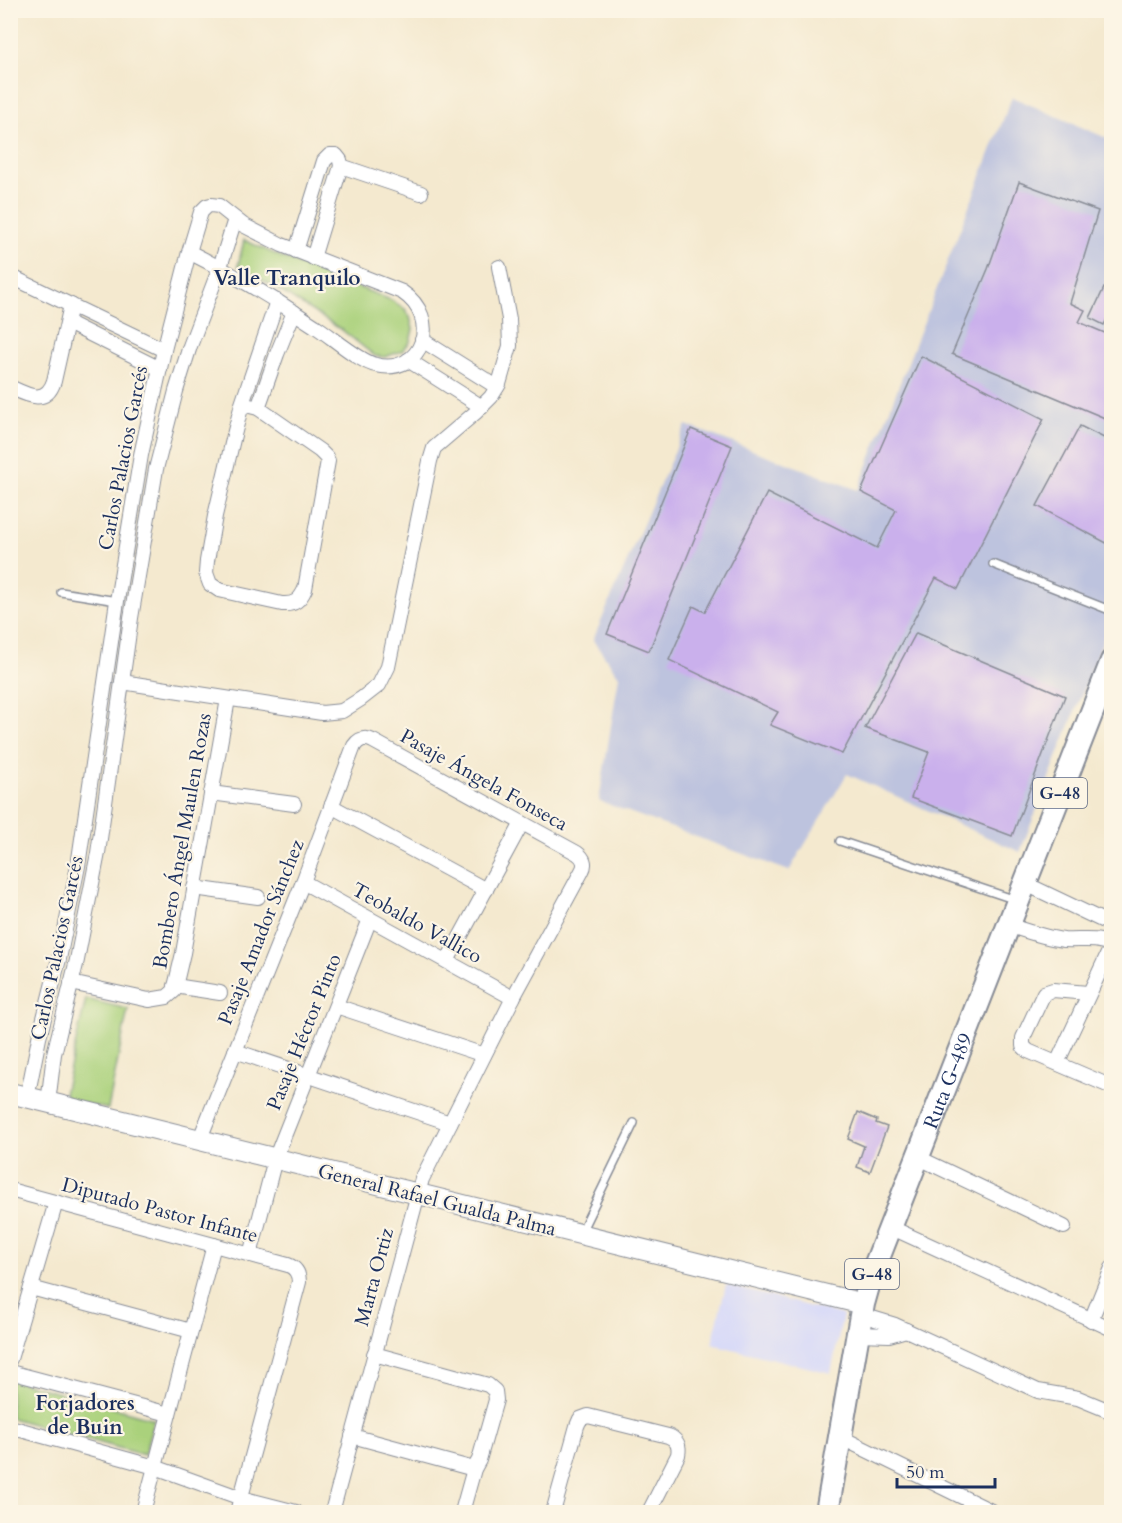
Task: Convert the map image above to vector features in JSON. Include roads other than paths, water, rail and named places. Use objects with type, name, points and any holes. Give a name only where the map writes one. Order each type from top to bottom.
[{"type":"main road","name":"Ruta G-489","points":[[826,1512],[870,1279],[1112,661]]},
{"type":"main road","name":"General Rafael Gualda Palma","points":[[19,1096],[580,1235],[861,1318]]},
{"type":"street","points":[[296,251],[324,161],[330,155],[336,155],[340,159],[341,166],[313,258]]},
{"type":"street","points":[[341,166],[421,193]]},
{"type":"street","name":"Carlos Palacios Garcés","points":[[19,1096],[39,1038],[59,959],[76,875],[133,497],[164,350],[201,212],[211,205],[219,206],[235,219],[220,267],[190,346],[165,430],[147,515],[92,887],[54,1054],[48,1103]]},
{"type":"street","points":[[189,252],[220,267],[277,301],[372,364],[394,366],[408,360],[415,353],[424,330],[422,316],[408,296],[268,239],[235,219]]},
{"type":"street","points":[[122,682],[322,713],[342,711],[379,685],[388,667],[434,448],[491,397],[497,387],[510,346],[509,319],[500,267]]},
{"type":"street","points":[[10,276],[164,350]]},
{"type":"street","points":[[242,404],[258,408],[321,451],[327,461],[305,589],[302,597],[292,604],[282,604],[219,590],[210,584],[207,578],[207,561],[215,516],[234,435],[242,404],[277,301]]},
{"type":"street","points":[[10,387],[31,396],[41,396],[49,391],[54,381],[71,305]]},
{"type":"street","points":[[258,408],[294,312]]},
{"type":"street","points":[[68,323],[160,369]]},
{"type":"street","points":[[422,340],[497,387]]},
{"type":"street","points":[[408,360],[482,407]]},
{"type":"street","name":"Bombero Ángel Maulen Rozas","points":[[71,982],[149,1000],[167,998],[174,991],[183,954],[228,699]]},
{"type":"street","points":[[98,727],[116,729]]},
{"type":"street","name":"Pasaje Amador Sánchez","points":[[199,1141],[303,882],[354,746],[362,739]]},
{"type":"street","name":"Pasaje Ángela Fonseca","points":[[362,739],[373,741],[577,853],[584,861]]},
{"type":"street","points":[[211,793],[294,804]]},
{"type":"street","points":[[332,806],[486,890]]},
{"type":"street","points":[[447,961],[522,823]]},
{"type":"street","name":"Marta Ortiz","points":[[332,1512],[422,1179],[513,998],[582,871],[584,861]]},
{"type":"street","name":"Teobaldo Vallico","points":[[303,882],[513,998]]},
{"type":"street","points":[[194,888],[258,897]]},
{"type":"street","points":[[1021,892],[1112,925]]},
{"type":"street","name":"Pasaje Héctor Pinto","points":[[250,1255],[275,1159],[370,919]]},
{"type":"street","points":[[1008,925],[1064,940],[1097,940],[1112,945],[1057,1063]]},
{"type":"street","points":[[175,986],[220,993]]},
{"type":"street","points":[[1088,993],[1053,990],[1044,993],[1023,1038],[1023,1046],[1028,1051],[1112,1087]]},
{"type":"street","points":[[336,1006],[484,1055]]},
{"type":"street","points":[[235,1051],[450,1123]]},
{"type":"street","points":[[917,1157],[1064,1227]]},
{"type":"street","name":"Diputado Pastor Infante","points":[[10,1190],[288,1265],[297,1272],[299,1282],[241,1498]]},
{"type":"street","points":[[10,1359],[56,1202]]},
{"type":"street","points":[[890,1227],[1112,1329]]},
{"type":"street","points":[[143,1512],[214,1245]]},
{"type":"street","points":[[1091,1320],[1112,1268]]},
{"type":"street","points":[[31,1288],[191,1331]]},
{"type":"street","points":[[861,1318],[889,1335],[906,1330],[1038,1390],[1078,1398],[1112,1413]]},
{"type":"street","points":[[374,1354],[493,1388],[496,1400],[462,1512]]},
{"type":"street","points":[[10,1372],[169,1414]]},
{"type":"street","points":[[553,1512],[576,1426],[584,1417],[593,1416],[668,1436],[678,1443],[678,1455],[649,1512]]},
{"type":"street","points":[[10,1427],[155,1467],[241,1498],[296,1512]]},
{"type":"street","points":[[352,1436],[474,1469]]},
{"type":"street","points":[[840,1437],[993,1512]]},
{"type":"street","points":[[237,1512],[241,1498]]},
{"type":"lane","points":[[993,564],[1112,611]]},
{"type":"lane","points":[[62,592],[117,601]]},
{"type":"lane","points":[[840,841],[1021,892]]},
{"type":"lane","points":[[580,1235],[634,1123]]},
{"type":"district","name":"Valle Tranquilo","points":[[287,278]]},
{"type":"district","name":"Forjadores de Buin","points":[[85,1415]]}]
